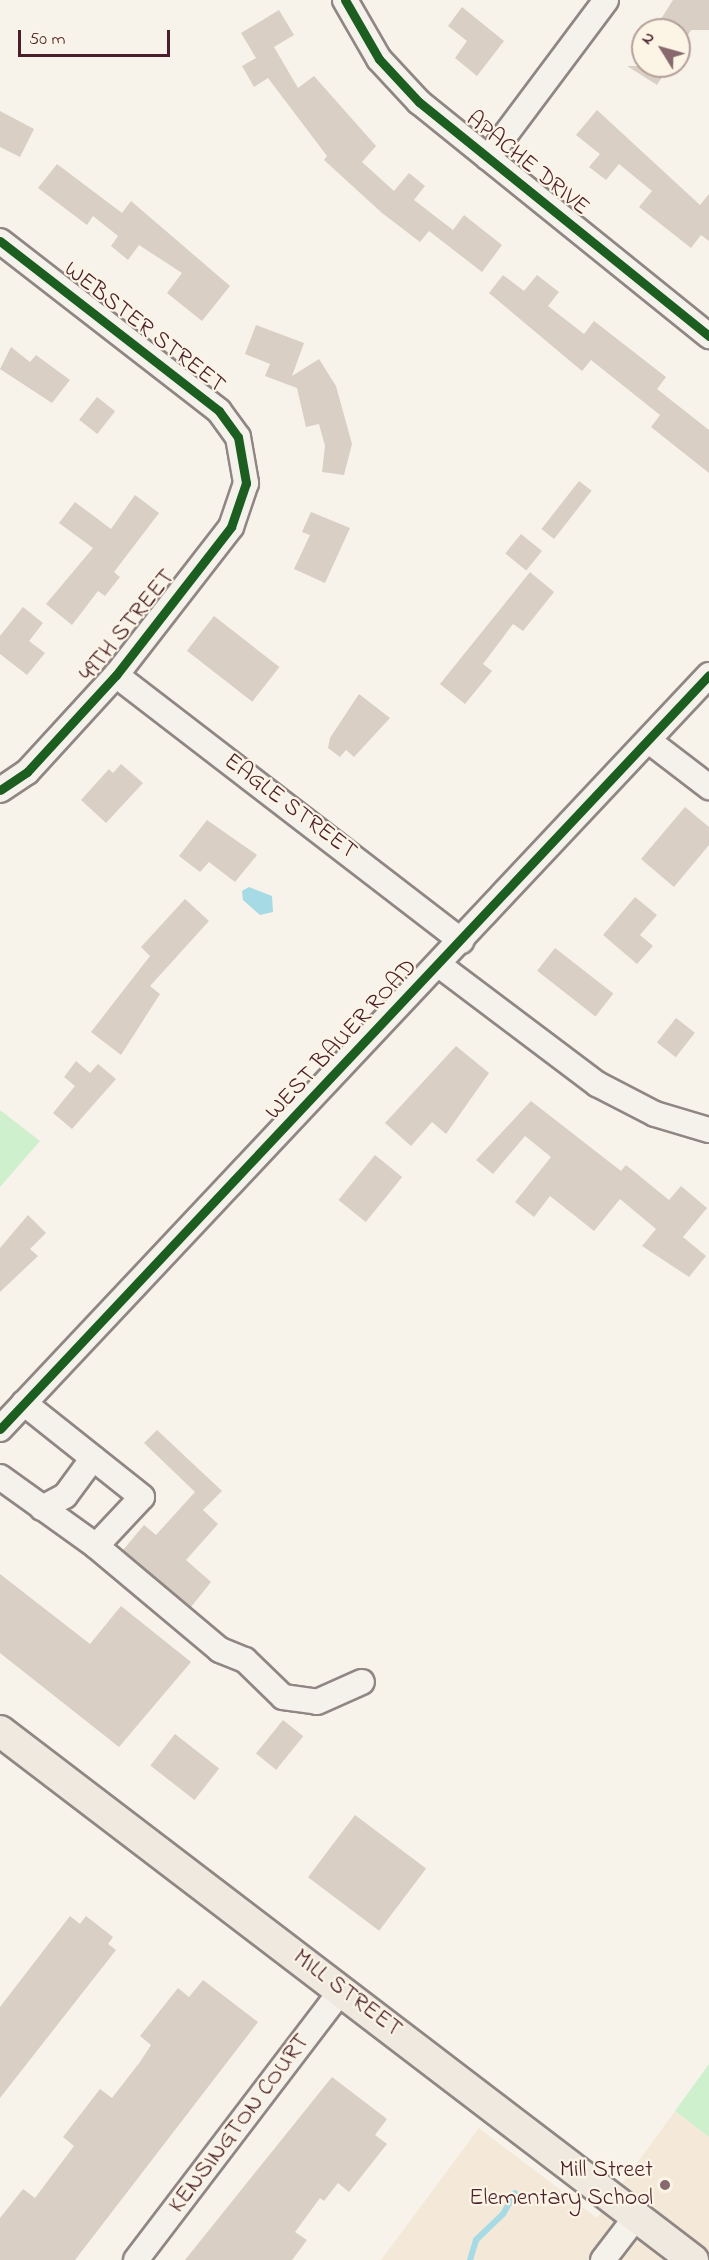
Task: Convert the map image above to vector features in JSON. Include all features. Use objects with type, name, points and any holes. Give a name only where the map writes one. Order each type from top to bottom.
[{"type":"main road","name":"MILL STREET","points":[[0,1731],[693,2260]]},
{"type":"street","name":"APACHE DRIVE","points":[[345,0],[390,73],[488,158],[709,336]]},
{"type":"street","points":[[488,158],[606,0]]},
{"type":"street","name":"WEBSTER STREET","points":[[0,241],[219,411],[238,437],[245,462]]},
{"type":"street","name":"49TH STREET","points":[[0,790],[27,772],[116,675],[231,527],[243,503],[245,462]]},
{"type":"street","name":"EAGLE STREET","points":[[116,675],[462,940]]},
{"type":"street","name":"WEST BAUER ROAD","points":[[0,1429],[439,965],[709,675]]},
{"type":"street","points":[[649,741],[709,787]]},
{"type":"street","points":[[439,965],[597,1084],[655,1114],[709,1131]]},
{"type":"street","points":[[24,1403],[142,1497],[96,1546]]},
{"type":"street","points":[[42,1508],[65,1496],[93,1458]]},
{"type":"street","points":[[0,1477],[96,1546],[220,1650],[245,1660],[283,1697],[317,1702],[362,1682]]},
{"type":"street","name":"KENSINGTON COURT","points":[[138,2259],[342,1990]]},
{"type":"street","points":[[603,2260],[636,2217]]},
{"type":"shaded area","points":[[675,2111],[709,2137],[709,2260],[381,2260],[479,2128],[597,2218]]},
{"type":"green space","points":[[0,1110],[40,1141],[0,1187]]},
{"type":"green space","points":[[709,2064],[709,2137],[675,2111]]},
{"type":"water","points":[[249,887],[272,896],[273,912],[260,915],[243,900],[242,891]]},
{"type":"building","points":[[673,0],[709,0],[709,30],[691,30],[691,18],[662,18]]},
{"type":"building","points":[[462,7],[504,41],[477,76],[455,58],[467,41],[448,26]]},
{"type":"building","points":[[279,10],[294,35],[274,47],[298,88],[314,76],[376,146],[362,162],[394,191],[409,173],[425,186],[414,200],[453,230],[464,215],[502,245],[482,272],[429,231],[420,242],[382,213],[324,160],[327,156],[268,78],[254,87],[242,66],[256,58],[241,33]]},
{"type":"building","points":[[646,78],[661,78],[657,85]]},
{"type":"building","points":[[597,110],[700,205],[709,194],[709,241],[701,235],[691,248],[639,207],[652,191],[619,164],[606,180],[589,167],[600,154],[576,135]]},
{"type":"building","points":[[0,111],[34,129],[20,157],[0,147]]},
{"type":"building","points":[[57,164],[122,213],[131,201],[230,286],[202,321],[167,293],[182,273],[139,245],[128,260],[111,246],[118,236],[93,216],[87,225],[38,188]]},
{"type":"building","points":[[503,275],[524,291],[537,275],[559,292],[548,306],[584,334],[594,321],[666,377],[657,389],[709,430],[709,473],[651,427],[660,415],[591,360],[582,371],[489,293]]},
{"type":"building","points":[[256,325],[304,343],[292,376],[319,359],[336,386],[352,444],[344,475],[322,472],[325,446],[319,424],[306,427],[297,388],[265,376],[270,364],[245,354]]},
{"type":"building","points":[[11,347],[30,362],[36,355],[70,380],[52,403],[0,369]]},
{"type":"building","points":[[97,397],[115,411],[97,434],[79,420]]},
{"type":"building","points":[[579,481],[592,491],[554,539],[541,529]]},
{"type":"building","points":[[135,495],[159,513],[114,572],[120,577],[105,596],[98,591],[72,625],[46,604],[93,548],[59,523],[75,502],[111,529]]},
{"type":"building","points":[[311,512],[350,528],[325,583],[294,569],[310,535],[302,532]]},
{"type":"building","points":[[521,534],[542,551],[526,570],[505,553]]},
{"type":"building","points":[[530,572],[554,592],[523,631],[513,624],[483,664],[492,671],[465,704],[440,684]]},
{"type":"building","points":[[23,607],[43,623],[29,641],[45,653],[27,675],[0,654],[0,636]]},
{"type":"building","points":[[214,616],[279,667],[252,702],[187,651]]},
{"type":"building","points":[[359,694],[390,718],[354,757],[346,750],[340,757],[328,748],[330,738]]},
{"type":"building","points":[[121,764],[143,783],[106,823],[81,800],[109,769],[113,773]]},
{"type":"building","points":[[685,807],[709,827],[709,845],[674,887],[641,859]]},
{"type":"building","points":[[207,820],[257,855],[235,882],[209,862],[200,872],[179,856]]},
{"type":"building","points":[[635,897],[657,915],[640,935],[653,946],[637,964],[603,935]]},
{"type":"building","points":[[185,899],[209,921],[150,986],[160,994],[121,1055],[91,1032],[150,956],[141,947]]},
{"type":"building","points":[[555,948],[613,994],[595,1016],[537,971]]},
{"type":"building","points":[[676,1018],[695,1033],[676,1057],[657,1042]]},
{"type":"building","points":[[456,1046],[489,1073],[446,1134],[432,1122],[411,1146],[385,1123]]},
{"type":"building","points":[[76,1061],[90,1073],[98,1064],[116,1079],[72,1129],[53,1113],[75,1086],[64,1077]]},
{"type":"building","points":[[531,1101],[621,1171],[626,1165],[669,1200],[681,1186],[707,1208],[683,1237],[706,1256],[689,1277],[642,1246],[656,1229],[620,1199],[594,1231],[550,1196],[534,1217],[515,1202],[551,1157],[525,1136],[493,1174],[476,1160]]},
{"type":"building","points":[[375,1155],[402,1177],[366,1222],[338,1200]]},
{"type":"building","points":[[28,1215],[46,1233],[30,1249],[38,1256],[0,1292],[0,1248]]},
{"type":"building","points":[[157,1430],[222,1491],[203,1510],[218,1524],[186,1560],[211,1582],[191,1607],[123,1550],[144,1525],[156,1535],[195,1492],[144,1443]]},
{"type":"building","points":[[0,1574],[90,1644],[121,1606],[191,1662],[119,1747],[0,1653]]},
{"type":"building","points":[[283,1720],[303,1736],[276,1770],[256,1753]]},
{"type":"building","points":[[175,1734],[219,1768],[195,1800],[150,1766]]},
{"type":"building","points":[[355,1815],[426,1869],[379,1931],[308,1877]]},
{"type":"building","points":[[70,1916],[80,1924],[86,1916],[113,1937],[108,1944],[116,1950],[0,2098],[0,2007]]},
{"type":"building","points":[[203,1980],[258,2022],[75,2260],[0,2260],[0,2218],[23,2189],[35,2198],[74,2146],[63,2137],[100,2089],[112,2098],[140,2062],[151,2045],[140,2036],[178,1988],[189,1997]]},
{"type":"building","points":[[332,2077],[387,2119],[375,2135],[387,2144],[349,2192],[338,2183],[324,2201],[320,2198],[295,2232],[307,2240],[292,2260],[185,2260]]},
{"type":"waterway","points":[[470,2260],[476,2240],[503,2214],[515,2193]]},
{"type":"cycle path","points":[[345,0],[379,59],[419,102],[709,336]]},
{"type":"cycle path","points":[[0,241],[219,411],[238,437],[246,483],[231,527],[116,675],[27,772],[0,790]]},
{"type":"cycle path","points":[[0,1429],[709,675]]},
{"type":"place","name":"Mill Street Elementary School","points":[[665,2185]]}]
